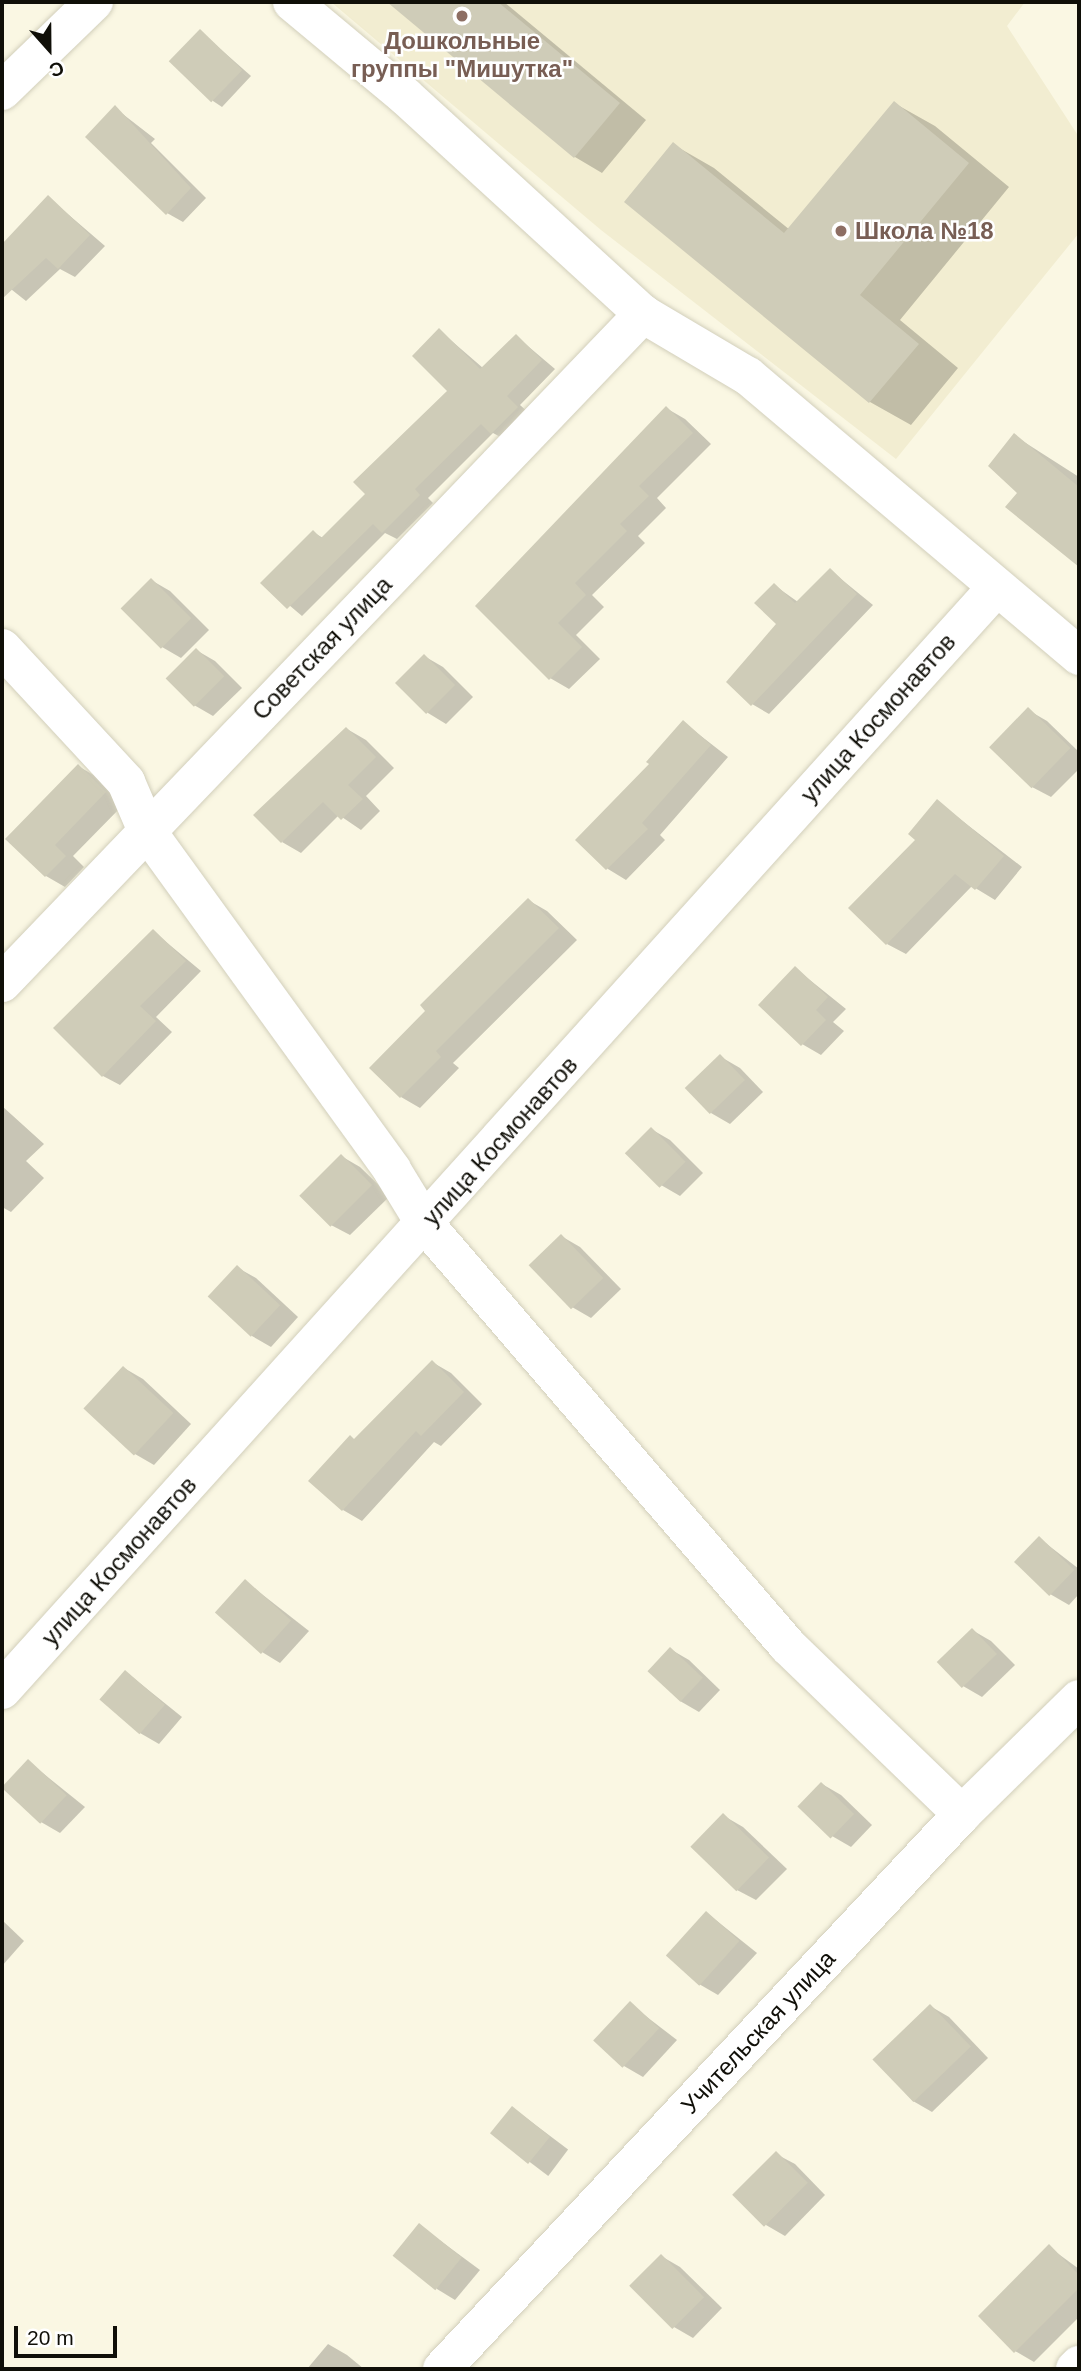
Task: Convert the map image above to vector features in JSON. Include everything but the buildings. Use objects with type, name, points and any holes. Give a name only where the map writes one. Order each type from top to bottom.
[{"type":"street","points":[[2,91],[94,2]]},
{"type":"street","points":[[292,2],[405,96],[643,314],[748,376],[995,589],[1079,656]]},
{"type":"street","name":"Советская улица","points":[[2,983],[643,314]]},
{"type":"street","name":"улица Космонавтов","points":[[2,1690],[995,589]]},
{"type":"street","points":[[2,648],[126,782],[148,831],[392,1170],[425,1224],[788,1646],[962,1814]]},
{"type":"street","name":"Учительская улица","points":[[442,2369],[962,1814],[1079,1699]]},
{"type":"street","points":[[1075,2369],[1079,2365]]},
{"type":"shaded area","name":"Школа №18","points":[[331,2],[1025,2],[1007,26],[1079,137],[1079,233],[896,459],[601,230]]},
{"type":"place","name":"Дошкольные группы \"Мишутка\"","points":[[462,16]]},
{"type":"place","name":"Школа №18","points":[[841,231]]}]
